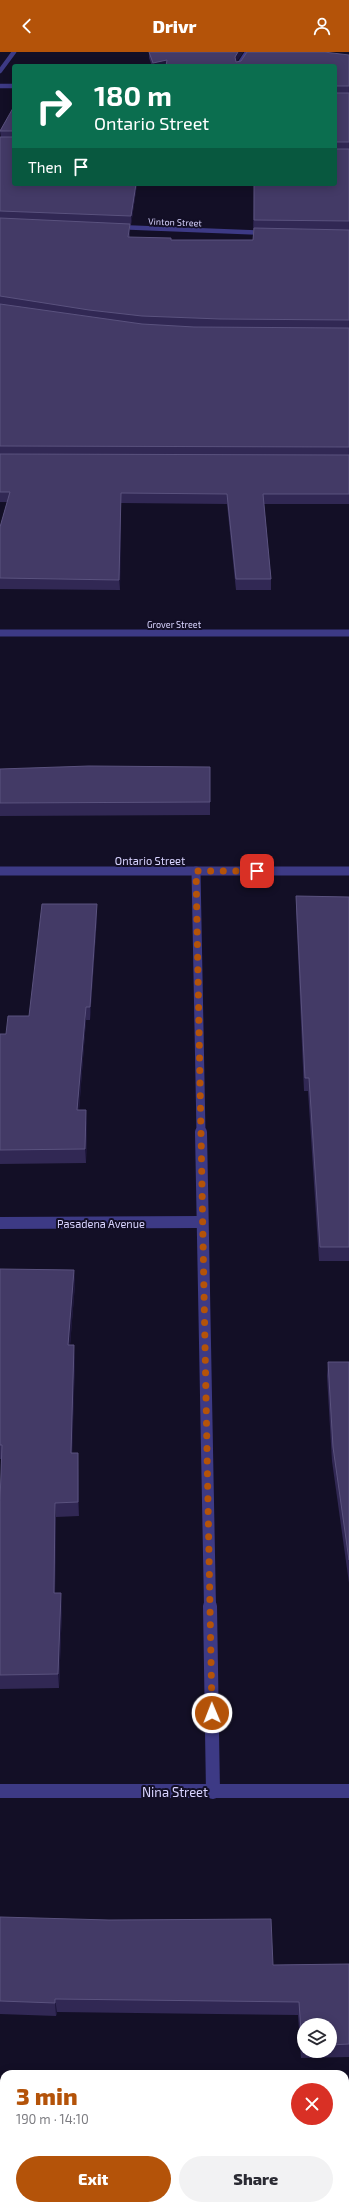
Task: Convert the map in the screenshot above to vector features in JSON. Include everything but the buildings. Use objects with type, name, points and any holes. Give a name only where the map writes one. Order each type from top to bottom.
[{"type":"street","points":[[0,71],[14,52]]},
{"type":"street","points":[[239,64],[247,52]]},
{"type":"street","points":[[0,86],[12,86]]},
{"type":"street","name":"Vinton Street","points":[[108,227],[271,233]]},
{"type":"street","name":"Grover Street","points":[[0,633],[349,633]]},
{"type":"street","name":"Ontario Street","points":[[0,871],[349,871]]},
{"type":"street","points":[[196,871],[201,1222],[213,1792]]},
{"type":"street","name":"Pasadena Avenue","points":[[0,1223],[201,1222]]},
{"type":"street","name":"Nina Street","points":[[0,1791],[349,1792]]},
{"type":"route","points":[[212,1713],[196,871],[257,871]]}]
